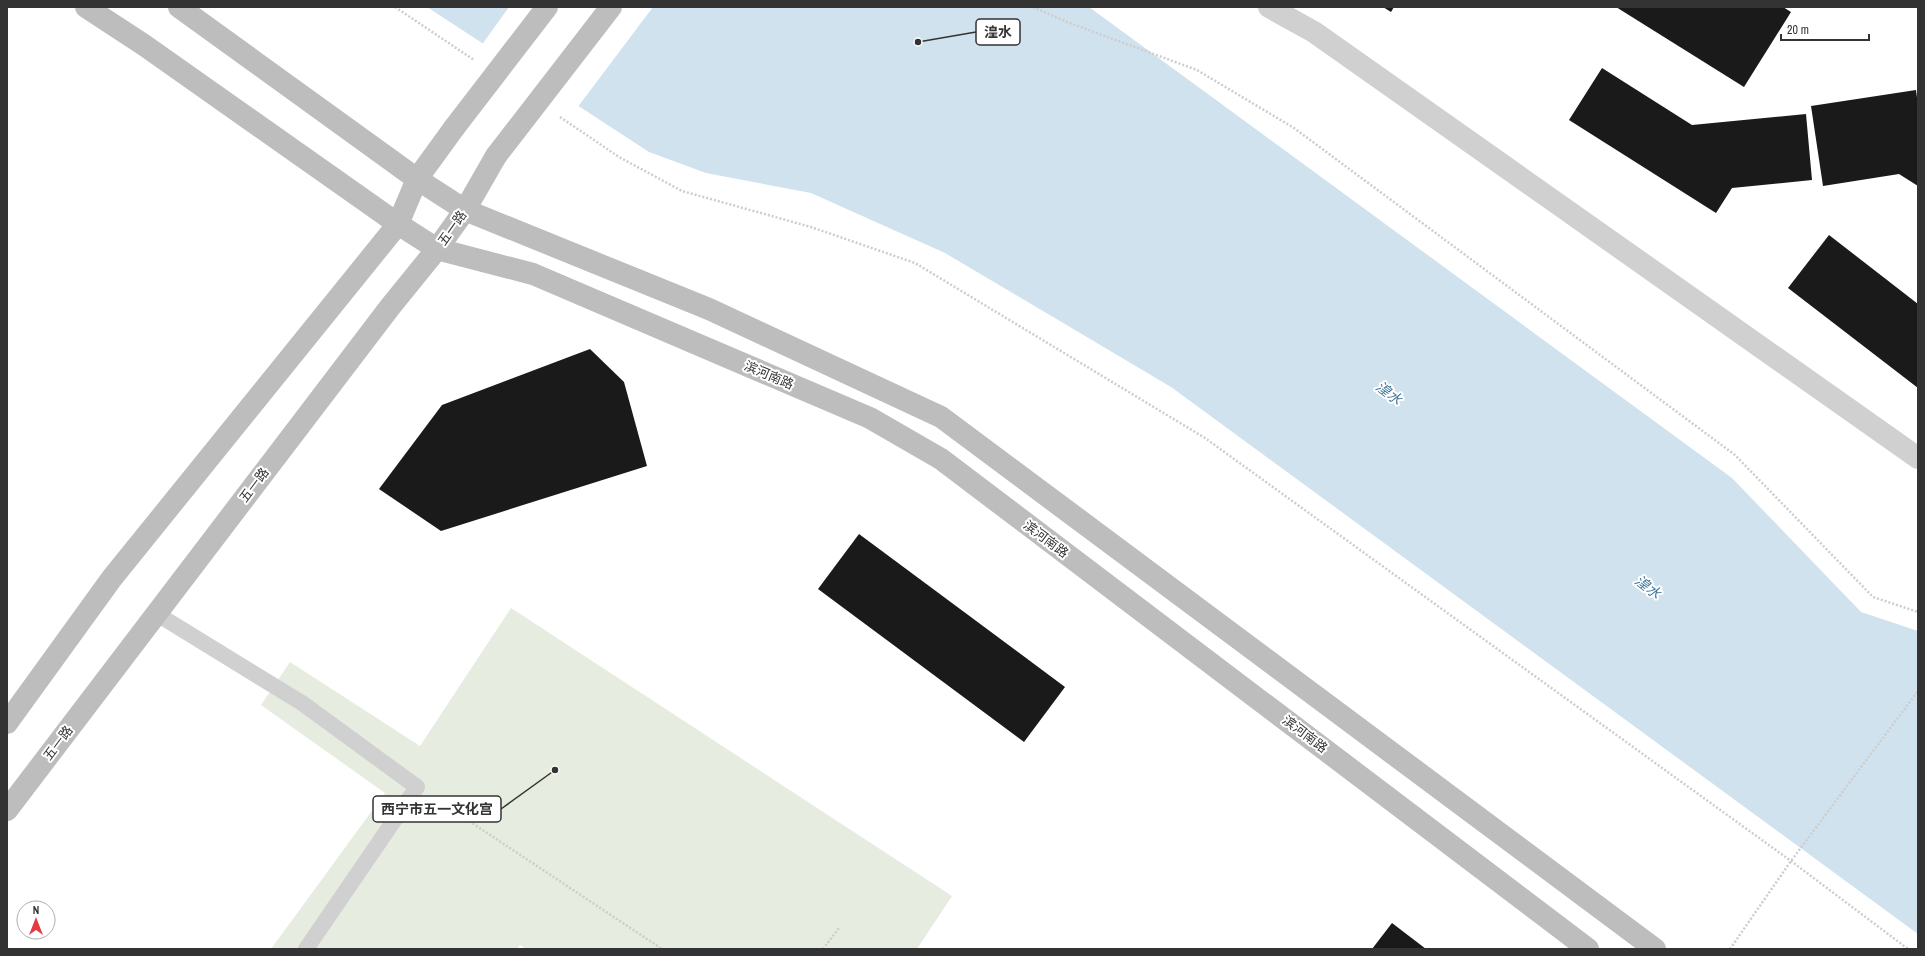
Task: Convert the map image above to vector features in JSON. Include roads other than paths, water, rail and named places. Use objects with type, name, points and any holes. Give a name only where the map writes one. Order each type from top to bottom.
[{"type":"main road","name":"滨河南路","points":[[86,7],[144,45],[398,224],[437,249],[533,274],[870,418],[941,459],[1588,949]]},
{"type":"main road","points":[[179,7],[418,179],[465,210],[709,309],[941,417],[1655,949]]},
{"type":"main road","points":[[7,723],[112,578],[398,224],[418,179],[454,128],[547,7]]},
{"type":"main road","name":"五一路","points":[[7,810],[390,307],[437,249],[465,210],[496,156],[611,7]]},
{"type":"street","points":[[1269,7],[1314,32],[1918,458]]},
{"type":"lane","points":[[157,614],[302,703],[417,787],[306,949]]},
{"type":"water","points":[[427,7],[1089,7],[1732,478],[1861,612],[1918,631],[1918,934],[1171,387],[945,253],[811,193],[706,173],[649,152]]},
{"type":"place","name":"湟水","points":[[918,42]]},
{"type":"place","name":"西宁市五一文化宫","points":[[555,770]]}]
